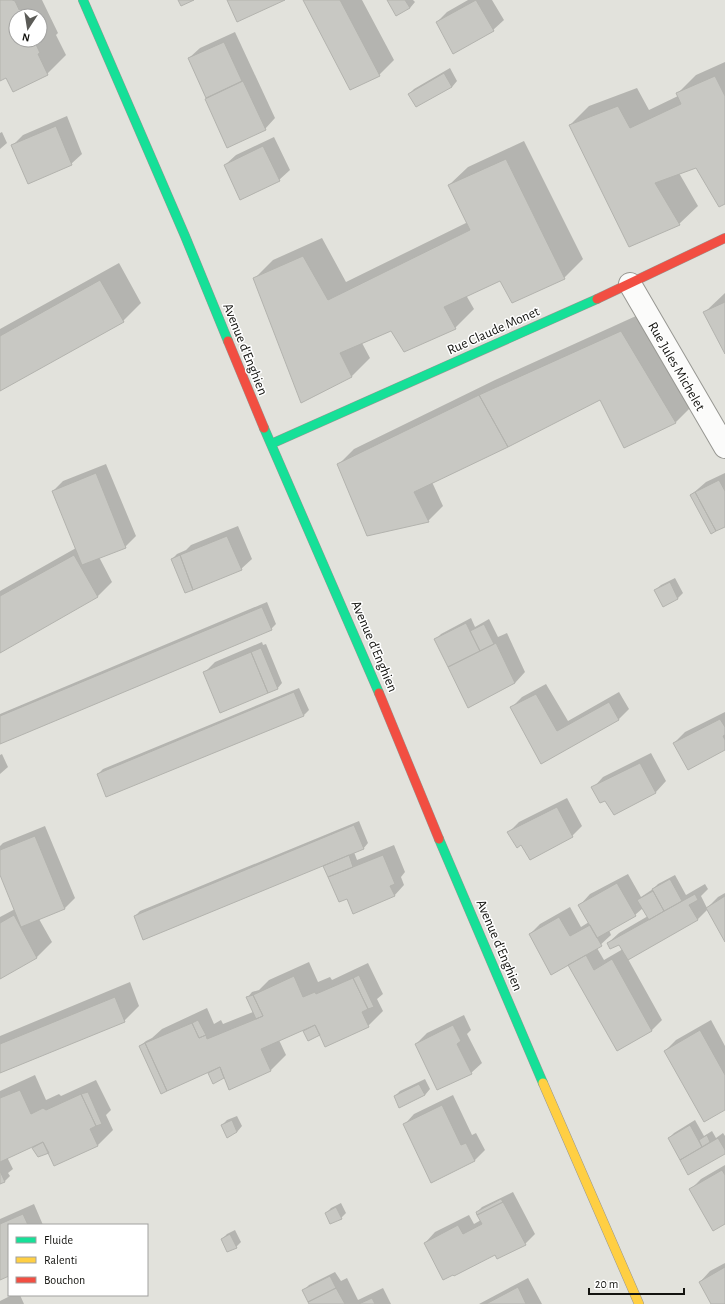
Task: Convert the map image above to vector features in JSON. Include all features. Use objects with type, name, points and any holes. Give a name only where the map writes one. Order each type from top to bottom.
[{"type":"main road","name":"Avenue d'Enghien","points":[[84,0],[185,236],[271,444],[369,668],[444,852],[639,1304]]},
{"type":"main road","name":"Rue Claude Monet","points":[[271,444],[630,284],[725,238]]},
{"type":"street","name":"Rue Jules Michelet","points":[[630,284],[725,447]]},
{"type":"building","points":[[0,0],[12,0],[15,1],[18,8],[8,8],[8,48],[38,48],[40,53],[38,54],[48,75],[13,92],[6,78],[0,81]]},
{"type":"building","points":[[178,0],[194,0],[181,6]]},
{"type":"building","points":[[227,0],[285,0],[237,22]]},
{"type":"building","points":[[303,0],[340,0],[380,76],[350,90]]},
{"type":"building","points":[[387,0],[405,0],[410,8],[396,16]]},
{"type":"building","points":[[476,0],[494,31],[453,54],[436,22]]},
{"type":"building","points":[[224,42],[242,81],[206,98],[188,58]]},
{"type":"building","points":[[444,73],[452,87],[416,107],[408,94]]},
{"type":"building","points":[[715,76],[725,96],[725,204],[719,207],[696,168],[655,183],[680,225],[629,247],[569,125],[618,106],[630,128],[681,104],[676,93]]},
{"type":"building","points":[[243,81],[266,130],[227,148],[205,99]]},
{"type":"building","points":[[56,126],[72,165],[28,184],[11,145]]},
{"type":"building","points":[[263,146],[280,181],[240,200],[224,165]]},
{"type":"building","points":[[506,159],[565,279],[512,303],[500,281],[444,307],[456,329],[404,352],[391,331],[340,353],[352,377],[301,403],[253,278],[303,256],[328,300],[470,230],[448,185]]},
{"type":"building","points":[[100,280],[124,322],[0,391],[0,336]]},
{"type":"building","points":[[725,302],[725,354],[703,312]]},
{"type":"building","points":[[621,331],[676,423],[624,448],[600,400],[508,447],[479,395]]},
{"type":"building","points":[[479,395],[508,447],[414,492],[429,522],[367,536],[337,464]]},
{"type":"building","points":[[96,473],[126,548],[82,565],[52,491]]},
{"type":"building","points":[[719,480],[725,491],[725,527],[716,531],[695,492]]},
{"type":"building","points":[[695,492],[716,531],[711,534],[690,495]]},
{"type":"building","points":[[227,536],[242,570],[193,590],[180,555]]},
{"type":"building","points":[[74,555],[98,597],[0,653],[0,596]]},
{"type":"building","points":[[180,555],[193,590],[185,593],[171,559]]},
{"type":"building","points":[[670,582],[678,599],[663,607],[654,590]]},
{"type":"building","points":[[262,607],[272,630],[0,744],[0,716]]},
{"type":"building","points":[[466,623],[480,651],[448,667],[434,639]]},
{"type":"building","points":[[484,624],[494,644],[480,651],[470,631]]},
{"type":"building","points":[[496,643],[515,683],[468,708],[448,667]]},
{"type":"building","points":[[261,648],[278,689],[268,693],[251,652]]},
{"type":"building","points":[[251,652],[268,693],[220,713],[203,672]]},
{"type":"building","points":[[294,692],[304,716],[106,797],[97,774]]},
{"type":"building","points":[[536,694],[557,731],[609,702],[619,720],[541,764],[510,707]]},
{"type":"building","points":[[720,719],[725,727],[725,735],[723,736],[725,740],[725,750],[688,770],[673,743]]},
{"type":"building","points":[[640,763],[656,793],[614,815],[605,801],[600,803],[591,787]]},
{"type":"building","points":[[557,807],[573,837],[530,860],[521,845],[517,848],[507,832]]},
{"type":"building","points":[[354,825],[364,849],[143,940],[134,916]]},
{"type":"building","points":[[35,836],[65,909],[21,927],[0,875],[0,850]]},
{"type":"building","points":[[349,855],[353,867],[328,877],[323,866]]},
{"type":"building","points":[[383,855],[395,884],[390,886],[395,896],[353,914],[347,899],[339,902],[328,877]]},
{"type":"building","points":[[670,879],[682,901],[664,911],[652,889]]},
{"type":"building","points":[[617,883],[636,916],[597,938],[578,905]]},
{"type":"building","points":[[653,891],[664,911],[649,920],[637,900]]},
{"type":"building","points":[[695,894],[698,900],[689,905],[698,920],[628,960],[619,945],[610,949],[607,943]]},
{"type":"building","points":[[725,896],[725,942],[706,908]]},
{"type":"building","points":[[14,915],[37,958],[0,979],[0,923]]},
{"type":"building","points":[[559,917],[570,936],[590,925],[602,946],[551,975],[529,934]]},
{"type":"building","points":[[586,955],[594,970],[612,959],[652,1031],[617,1051],[568,965]]},
{"type":"building","points":[[359,975],[374,1007],[368,1009],[353,978]]},
{"type":"building","points":[[294,976],[303,997],[315,992],[316,994],[353,978],[368,1009],[362,1012],[369,1027],[325,1047],[315,1025],[261,1049],[271,1071],[229,1090],[220,1067],[167,1091],[145,1043],[192,1023],[199,1038],[206,1035],[207,1039],[263,1016],[253,995]]},
{"type":"building","points":[[253,995],[263,1016],[256,1019],[246,997]]},
{"type":"building","points":[[115,997],[125,1022],[0,1073],[0,1044]]},
{"type":"building","points":[[198,1020],[206,1035],[199,1038],[192,1023]]},
{"type":"building","points":[[315,1025],[320,1035],[308,1041],[303,1031]]},
{"type":"building","points":[[453,1025],[461,1041],[457,1044],[472,1074],[437,1090],[415,1044]]},
{"type":"building","points":[[700,1030],[725,1075],[725,1110],[704,1122],[664,1051]]},
{"type":"building","points":[[145,1043],[167,1091],[161,1094],[139,1046]]},
{"type":"building","points":[[220,1067],[224,1078],[213,1084],[208,1073]]},
{"type":"building","points":[[419,1084],[425,1095],[399,1108],[394,1096]]},
{"type":"building","points":[[20,1090],[31,1114],[43,1108],[46,1110],[81,1094],[96,1126],[90,1129],[98,1146],[54,1166],[43,1142],[0,1162],[0,1098]]},
{"type":"building","points":[[88,1092],[102,1124],[96,1126],[81,1094]]},
{"type":"building","points":[[442,1105],[461,1145],[466,1143],[475,1161],[431,1183],[403,1124]]},
{"type":"building","points":[[232,1120],[237,1132],[227,1138],[221,1125]]},
{"type":"building","points":[[690,1125],[702,1147],[680,1160],[668,1138]]},
{"type":"building","points":[[707,1135],[710,1142],[702,1147],[699,1140]]},
{"type":"building","points":[[718,1138],[725,1150],[725,1154],[688,1175],[680,1160]]},
{"type":"building","points":[[43,1142],[49,1153],[38,1157],[32,1148]]},
{"type":"building","points":[[722,1170],[725,1175],[725,1224],[713,1231],[689,1189]]},
{"type":"building","points":[[0,1171],[5,1182],[0,1184]]},
{"type":"building","points":[[501,1199],[503,1202],[477,1215],[476,1212]]},
{"type":"building","points":[[503,1202],[526,1245],[497,1259],[495,1255],[443,1280],[424,1243],[458,1225],[463,1234],[482,1224],[477,1215]]},
{"type":"building","points":[[336,1207],[342,1219],[330,1224],[325,1213]]},
{"type":"building","points":[[23,1214],[28,1224],[8,1224],[8,1276],[0,1280],[0,1224]]},
{"type":"building","points":[[230,1234],[237,1248],[227,1252],[221,1239]]},
{"type":"building","points":[[725,1267],[725,1304],[711,1304],[699,1282]]},
{"type":"building","points":[[330,1276],[336,1288],[308,1302],[302,1290]]},
{"type":"building","points":[[518,1287],[526,1304],[486,1304]]},
{"type":"building","points":[[336,1288],[345,1304],[309,1304],[308,1302]]},
{"type":"building","points":[[372,1298],[375,1304],[359,1304]]},
{"type":"traffic: fast","points":[[83,0],[185,236],[228,341]]},
{"type":"traffic: fast","points":[[271,444],[597,299]]},
{"type":"traffic: fast","points":[[264,428],[379,693]]},
{"type":"traffic: fast","points":[[439,839],[543,1083]]},
{"type":"traffic: slow","points":[[543,1083],[639,1304]]},
{"type":"traffic: jam","points":[[597,299],[725,238]]},
{"type":"traffic: jam","points":[[228,341],[264,428]]},
{"type":"traffic: jam","points":[[379,693],[439,839]]}]
